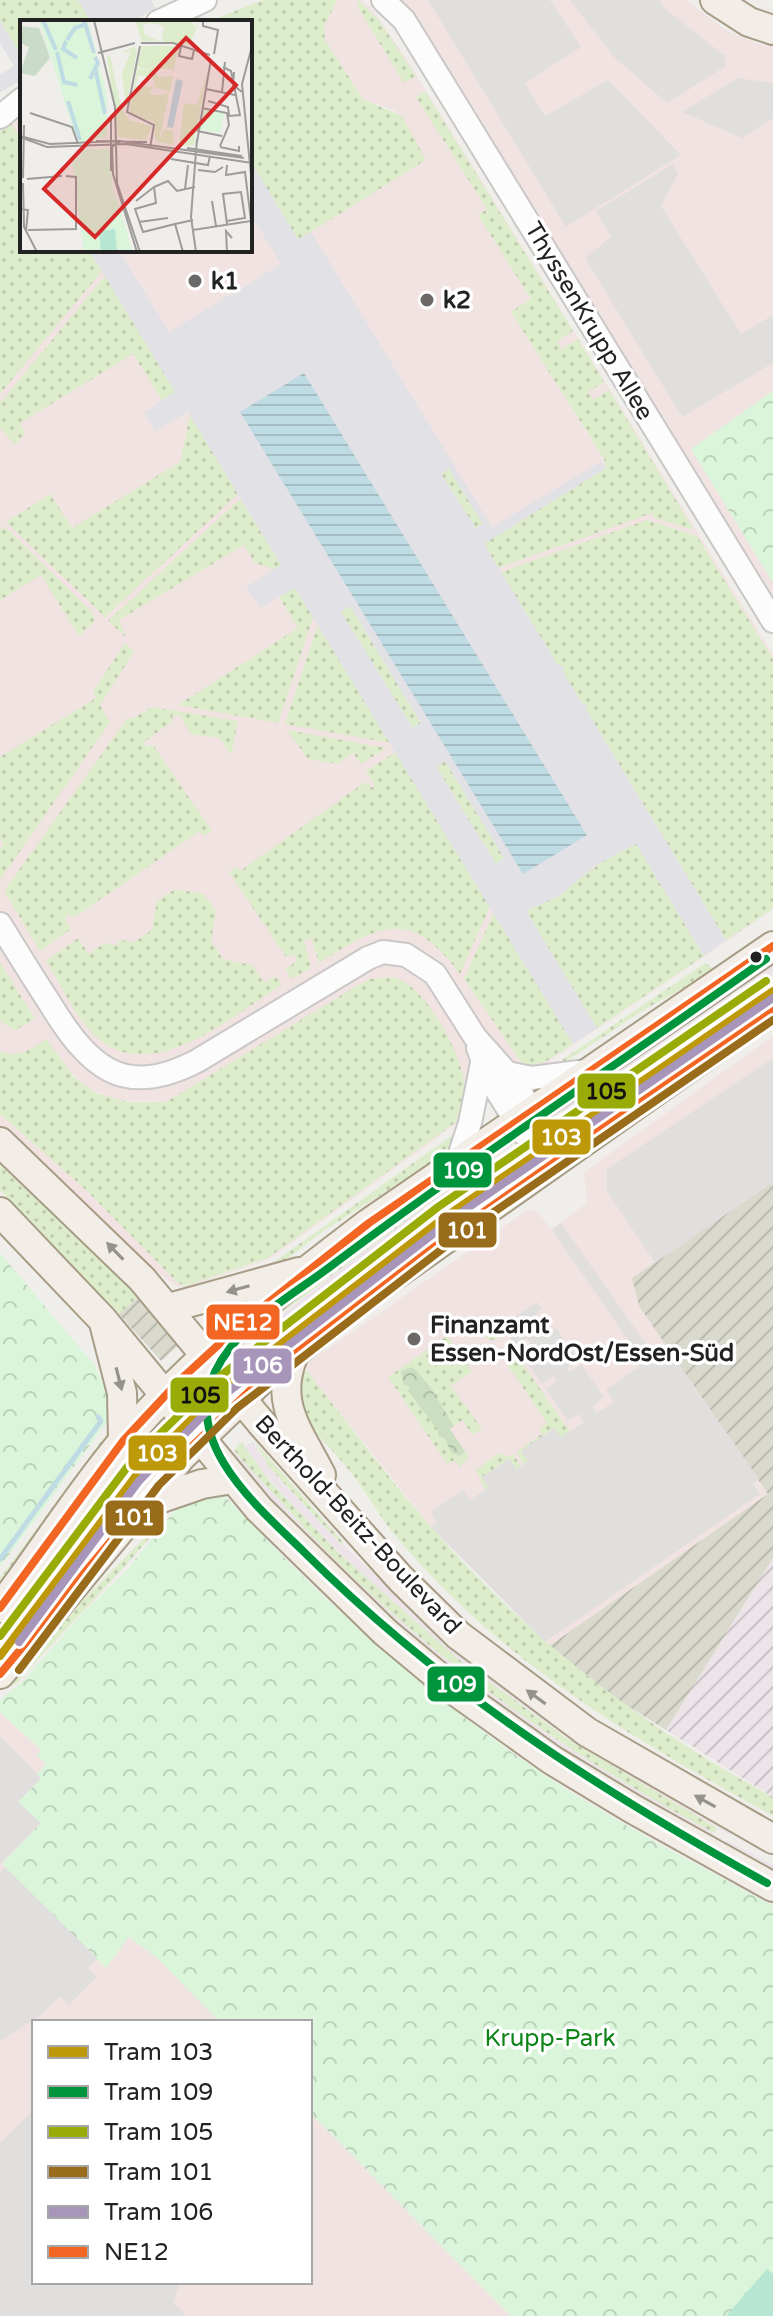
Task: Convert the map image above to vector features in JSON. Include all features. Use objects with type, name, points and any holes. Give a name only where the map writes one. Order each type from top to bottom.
[{"type":"main road","points":[[715,0],[749,22],[773,30]]},
{"type":"main road","points":[[0,1608],[123,1441],[209,1355],[308,1269],[369,1223],[773,946]]},
{"type":"main road","points":[[0,1674],[198,1439],[242,1397],[366,1295],[773,1008]]},
{"type":"main road","name":"Berthold-Beitz-Boulevard","points":[[0,1142],[70,1206],[169,1308],[339,1508],[442,1620],[528,1691],[626,1757],[773,1839]]},
{"type":"main road","name":"Berthold-Beitz-Boulevard","points":[[0,1212],[102,1319],[198,1439],[338,1590],[457,1692],[579,1777],[773,1887]]},
{"type":"main road","points":[[169,1308],[308,1269]]},
{"type":"main road","points":[[102,1319],[122,1393],[123,1441]]},
{"type":"main road","points":[[295,1352],[285,1377],[286,1404],[339,1508]]},
{"type":"main road","points":[[140,1506],[202,1484],[233,1479]]},
{"type":"street","points":[[162,20],[205,0]]},
{"type":"street","name":"ThyssenKrupp Allee","points":[[383,0],[402,10],[773,621]]},
{"type":"street","points":[[0,117],[20,101]]},
{"type":"street","points":[[0,924],[78,1047],[98,1065],[119,1075],[146,1078],[182,1069],[368,958],[383,952],[406,955],[427,967],[475,1037],[507,1073],[546,1168]]},
{"type":"street","points":[[475,1037],[482,1062],[525,1118]]},
{"type":"street","points":[[456,1166],[470,1123],[482,1062]]},
{"type":"street","points":[[507,1073],[532,1078],[592,1070]]},
{"type":"shaded area","points":[[78,0],[151,0],[156,9],[133,20],[90,20]]},
{"type":"shaded area","points":[[337,0],[358,0],[361,0],[370,6],[406,58],[773,655],[773,659],[697,536],[648,520],[502,573],[726,940],[773,910],[456,1124],[268,1260],[187,1287],[176,1286],[110,1235],[0,1130],[0,1114],[86,1190],[177,1282],[185,1286],[268,1259],[166,1102],[115,1100],[86,1087],[63,1063],[26,1052],[14,1055],[0,1051],[0,130],[20,118],[20,252],[252,252],[252,164],[290,227],[401,119],[396,111],[363,99],[325,40],[324,27]],"holes":[[[358,0],[378,19],[416,76],[404,82],[358,8]],[[425,92],[572,331],[556,341],[561,349],[578,340],[603,381],[587,392],[593,401],[609,391],[693,529],[653,512],[499,568],[604,460],[511,312],[531,300],[479,216],[487,209],[423,105]],[[151,707],[174,720],[145,740],[144,745],[153,745],[200,831],[75,917],[70,913],[65,919],[4,891],[130,720]],[[495,913],[573,1044],[524,1065],[521,1062]]]},
{"type":"shaded area","points":[[402,0],[686,0],[727,31],[759,44],[773,46],[773,618],[406,20]]},
{"type":"shaded area","points":[[428,0],[550,0],[581,47],[525,83],[545,116],[608,80],[681,155],[566,227]]},
{"type":"shaded area","points":[[570,0],[659,0],[665,9],[725,56],[726,66],[667,103],[614,57]]},
{"type":"shaded area","points":[[0,21],[20,55],[20,81],[0,92],[0,75],[14,66],[0,43]]},
{"type":"shaded area","points":[[738,78],[773,83],[773,118],[742,138],[682,112]]},
{"type":"shaded area","points":[[252,164],[298,239],[311,232],[492,527],[602,461],[606,468],[484,544],[557,664],[564,667],[563,672],[582,703],[587,705],[586,710],[726,940],[704,956],[636,844],[598,864],[559,896],[526,911],[597,1028],[573,1044],[295,588],[260,608],[246,587],[281,565],[188,412],[155,431],[144,412],[175,392],[90,252],[120,252],[169,332],[281,264],[252,216]],"holes":[[[304,373],[587,834],[523,873],[241,412]],[[449,469],[483,524],[476,528],[441,474]],[[350,606],[421,723],[413,728],[341,612]],[[445,761],[504,858],[496,864],[436,767]]]},
{"type":"shaded area","points":[[673,164],[678,174],[661,206],[741,334],[773,315],[773,363],[682,417],[585,258],[611,237],[596,211]]},
{"type":"shaded area","points":[[773,961],[773,974],[744,995],[739,985]]},
{"type":"shaded area","points":[[730,994],[736,1003],[701,1028],[739,1010],[744,1017],[584,1125],[580,1119],[688,1046],[657,1057],[566,1118],[562,1111],[571,1103]]},
{"type":"shaded area","points":[[773,1036],[773,1182],[632,1279],[673,1356],[768,1494],[549,1646],[431,1527],[307,1371],[308,1363],[526,1211],[536,1210],[551,1229],[587,1203],[584,1172]]},
{"type":"shaded area","points":[[773,1058],[773,1182],[655,1263],[607,1191],[607,1169]]},
{"type":"shaded area","points":[[488,1160],[492,1167],[276,1329],[271,1323],[473,1168]]},
{"type":"shaded area","points":[[497,1173],[502,1181],[288,1345],[281,1336]]},
{"type":"shaded area","points":[[773,1182],[773,1558],[666,1730],[615,1698],[549,1646],[768,1494],[639,1306],[632,1278]]},
{"type":"shaded area","points":[[561,1223],[660,1364],[673,1356],[759,1479],[753,1484],[760,1494],[545,1642],[431,1527],[437,1522],[430,1512],[463,1490],[470,1500],[485,1490],[489,1487],[482,1477],[509,1459],[516,1469],[521,1466],[528,1461],[521,1451],[554,1428],[561,1437],[584,1422],[579,1414],[568,1421],[546,1389],[557,1381],[553,1376],[542,1384],[520,1352],[531,1344],[527,1338],[516,1346],[502,1326],[537,1302],[542,1309],[531,1318],[544,1336],[556,1328],[577,1359],[567,1368],[570,1372],[581,1364],[604,1397],[593,1406],[597,1413],[614,1402],[606,1390],[644,1363],[552,1230]]},
{"type":"shaded area","points":[[143,1293],[181,1343],[161,1361],[119,1314]]},
{"type":"shaded area","points":[[144,1434],[149,1439],[104,1493],[0,1634],[0,1621]]},
{"type":"shaded area","points":[[158,1441],[165,1447],[161,1455],[114,1509],[0,1662],[0,1647],[118,1488]]},
{"type":"shaded area","points":[[253,1442],[269,1467],[323,1526],[432,1628],[734,1828],[730,1835],[586,1751],[458,1659],[389,1601],[301,1514],[254,1462],[245,1446]]},
{"type":"shaded area","points":[[236,1453],[352,1577],[433,1649],[552,1737],[713,1833],[709,1841],[543,1743],[365,1602],[230,1457]]},
{"type":"shaded area","points":[[773,1558],[773,1797],[666,1730]]},
{"type":"shaded area","points":[[0,1712],[41,1750],[47,1764],[41,1823],[2,1864],[105,1967],[129,1937],[156,1957],[218,2020],[32,2020],[32,2284],[312,2284],[312,2115],[511,2316],[0,2316]]},
{"type":"shaded area","points":[[0,1736],[41,1778],[18,1802],[41,1823],[0,1864]]},
{"type":"shaded area","points":[[726,1840],[773,1865],[773,1876],[723,1849]]},
{"type":"shaded area","points":[[5,1867],[97,1958],[88,1968],[97,1977],[69,2005],[60,1996],[38,2017],[0,2041],[0,1872]]},
{"type":"shaded area","points":[[32,2111],[32,2284],[179,2284],[173,2303],[184,2313],[182,2316],[0,2316],[0,2143]]},
{"type":"green space","points":[[0,0],[78,0],[90,20],[20,20],[20,55],[0,21]]},
{"type":"green space","points":[[263,0],[337,0],[324,27],[325,40],[363,99],[402,116],[426,160],[298,240],[252,164],[252,20],[212,20]]},
{"type":"green space","points":[[358,0],[378,19],[416,76],[404,83],[358,8]]},
{"type":"green space","points":[[425,91],[573,331],[557,341],[561,349],[578,339],[604,382],[588,392],[593,400],[609,390],[694,530],[655,518],[652,513],[498,568],[484,543],[606,468],[604,459],[511,312],[531,299],[478,215],[487,209],[416,97]]},
{"type":"green space","points":[[11,123],[20,139],[20,252],[90,252],[102,271],[0,394],[0,130]]},
{"type":"green space","points":[[105,276],[176,392],[162,400],[133,354],[20,423],[25,433],[15,445],[0,428],[0,403]]},
{"type":"green space","points":[[773,391],[773,583],[691,449]]},
{"type":"green space","points":[[190,415],[238,494],[105,617],[6,522],[50,494],[72,528],[180,462]]},
{"type":"green space","points":[[449,469],[483,524],[475,529],[441,474]]},
{"type":"green space","points":[[240,499],[282,565],[274,569],[255,563],[244,545],[119,620],[126,637],[108,621]]},
{"type":"green space","points":[[647,520],[697,536],[773,659],[773,909],[726,940],[563,672],[564,667],[557,664],[501,572]]},
{"type":"green space","points":[[0,528],[8,530],[91,611],[95,620],[79,636],[41,575],[0,600]]},
{"type":"green space","points":[[294,587],[313,617],[278,723],[178,705],[298,628],[279,597]]},
{"type":"green space","points":[[350,606],[421,723],[413,729],[341,612]]},
{"type":"green space","points":[[318,625],[390,743],[285,724]]},
{"type":"green space","points":[[125,643],[134,652],[100,705],[110,722],[0,880],[0,848],[4,845],[0,838],[0,757],[96,698],[93,692]]},
{"type":"green space","points":[[152,707],[238,721],[231,755],[220,738],[191,734],[180,716],[172,715],[174,720],[144,742],[146,747],[153,745],[212,831],[204,836],[200,831],[75,917],[67,914],[65,919],[71,929],[40,951],[4,891],[128,717],[130,720]]},
{"type":"green space","points":[[287,730],[386,748],[361,764],[353,753],[337,764],[308,759]]},
{"type":"green space","points":[[396,752],[490,906],[460,974],[426,939],[410,931],[394,929],[360,939],[319,963],[312,939],[304,940],[311,968],[292,979],[285,969],[296,962],[296,957],[292,954],[286,957],[229,872],[237,867],[240,871],[365,782],[373,788],[374,783],[366,771]]},
{"type":"green space","points":[[445,761],[505,859],[496,864],[436,766]]},
{"type":"green space","points":[[636,844],[704,956],[597,1028],[526,911]]},
{"type":"green space","points":[[175,889],[204,894],[216,911],[211,941],[223,959],[252,965],[265,983],[275,976],[282,985],[189,1042],[164,1051],[139,1054],[114,1049],[85,1025],[46,961],[78,938],[89,954],[105,943],[118,946],[119,940],[135,942],[152,930],[157,901]]},
{"type":"green space","points":[[494,912],[573,1044],[547,1061],[527,1066],[521,1062],[464,979]]},
{"type":"green space","points":[[0,962],[35,1019],[15,1030],[0,1021]]},
{"type":"green space","points":[[705,963],[715,970],[644,1010],[565,1062],[562,1060]]},
{"type":"green space","points":[[392,977],[404,982],[429,1005],[457,1056],[464,1090],[456,1122],[268,1258],[185,1286],[177,1282],[86,1190],[0,1114],[0,1051],[19,1053],[46,1039],[74,1077],[96,1093],[127,1102],[166,1102],[355,987],[370,979]]},
{"type":"green space","points":[[737,1002],[739,1010],[718,1023],[700,1027]]},
{"type":"green space","points":[[757,1033],[759,1037],[586,1159],[588,1154]]},
{"type":"green space","points":[[688,1045],[567,1128],[554,1126],[657,1057]]},
{"type":"green space","points":[[461,1129],[456,1145],[442,1156],[322,1232],[277,1267],[267,1267]]},
{"type":"green space","points":[[0,1154],[143,1293],[119,1314],[0,1190]]},
{"type":"green space","points":[[496,1165],[500,1171],[251,1358],[248,1354],[426,1214]]},
{"type":"green space","points":[[474,1170],[268,1323],[343,1260]]},
{"type":"green space","points":[[0,1253],[95,1366],[110,1402],[110,1418],[0,1567]]},
{"type":"green space","points":[[492,1322],[501,1331],[492,1340],[483,1331]]},
{"type":"green space","points":[[447,1336],[472,1371],[451,1386],[482,1429],[473,1435],[462,1420],[450,1429],[469,1457],[460,1467],[454,1460],[447,1464],[388,1377]]},
{"type":"green space","points":[[511,1347],[570,1432],[561,1438],[554,1428],[521,1451],[528,1461],[524,1464],[516,1452],[542,1434],[539,1429],[547,1423],[500,1354]]},
{"type":"green space","points":[[412,1367],[429,1386],[454,1426],[450,1429],[465,1452],[460,1456],[451,1453],[445,1438],[438,1436],[438,1430],[408,1391],[410,1387],[403,1384],[401,1371]]},
{"type":"green space","points":[[307,1371],[416,1509],[508,1607],[590,1678],[634,1711],[773,1797],[773,1816],[669,1757],[570,1693],[522,1658],[434,1579],[394,1534],[354,1477],[307,1419],[299,1376]]},
{"type":"green space","points":[[117,1428],[0,1587],[0,1578],[110,1429]]},
{"type":"green space","points":[[153,1434],[159,1440],[118,1488],[16,1627],[9,1636],[2,1631],[104,1493]]},
{"type":"green space","points":[[254,1441],[343,1542],[341,1544],[269,1467]]},
{"type":"green space","points":[[241,1442],[272,1484],[340,1554],[458,1659],[568,1739],[717,1828],[714,1833],[654,1800],[538,1727],[429,1645],[329,1553],[252,1471],[234,1450]]},
{"type":"green space","points":[[498,1453],[508,1457],[513,1454],[521,1466],[516,1469],[508,1459],[482,1477],[489,1488],[485,1490],[476,1470]]},
{"type":"green space","name":"Krupp-Park","points":[[224,1495],[301,1574],[381,1649],[511,1752],[583,1800],[773,1906],[773,2316],[511,2316],[312,2115],[312,2020],[218,2020],[156,1957],[129,1937],[106,1968],[2,1864],[40,1824],[18,1802],[41,1779],[37,1774],[46,1764],[37,1755],[41,1750],[0,1712],[0,1700],[22,1682],[82,1614],[127,1570],[175,1510],[191,1499]]},
{"type":"green space","points":[[154,1528],[153,1534],[102,1591],[15,1685],[11,1683],[73,1610]]},
{"type":"green space","points":[[767,2269],[773,2274],[773,2316],[726,2316]]},
{"type":"water","points":[[304,373],[587,835],[523,874],[240,412]]},
{"type":"waterway","points":[[0,1559],[101,1421],[98,1417]]},
{"type":"tram line","name":"109","points":[[766,959],[442,1185],[268,1311],[225,1355],[215,1372],[207,1399],[208,1424],[216,1449],[247,1494],[357,1602],[411,1649],[466,1692],[582,1773],[767,1883]]},
{"type":"tram line","name":"105","points":[[0,1636],[131,1462],[214,1381],[438,1207],[766,981]]},
{"type":"tram line","name":"103","points":[[0,1656],[141,1469],[221,1390],[445,1217],[773,991]]},
{"type":"tram line","name":"106","points":[[19,1642],[139,1481],[219,1399],[459,1214],[773,998]]},
{"type":"tram line","name":"101","points":[[19,1670],[159,1485],[237,1408],[459,1236],[773,1020]]},
{"type":"tram line","points":[[657,1049],[730,1021]]},
{"type":"transit line","name":"NE12","points":[[0,1608],[123,1441],[179,1381],[240,1325],[369,1223],[773,946]]},
{"type":"transit line","name":"NE12","points":[[0,1674],[181,1457],[262,1379],[366,1295],[773,1008]]},
{"type":"place","name":"k1","points":[[195,281]]},
{"type":"place","name":"k2","points":[[427,300]]},
{"type":"place","name":"Finanzamt Essen-NordOst/Essen-Süd","points":[[414,1339]]}]
